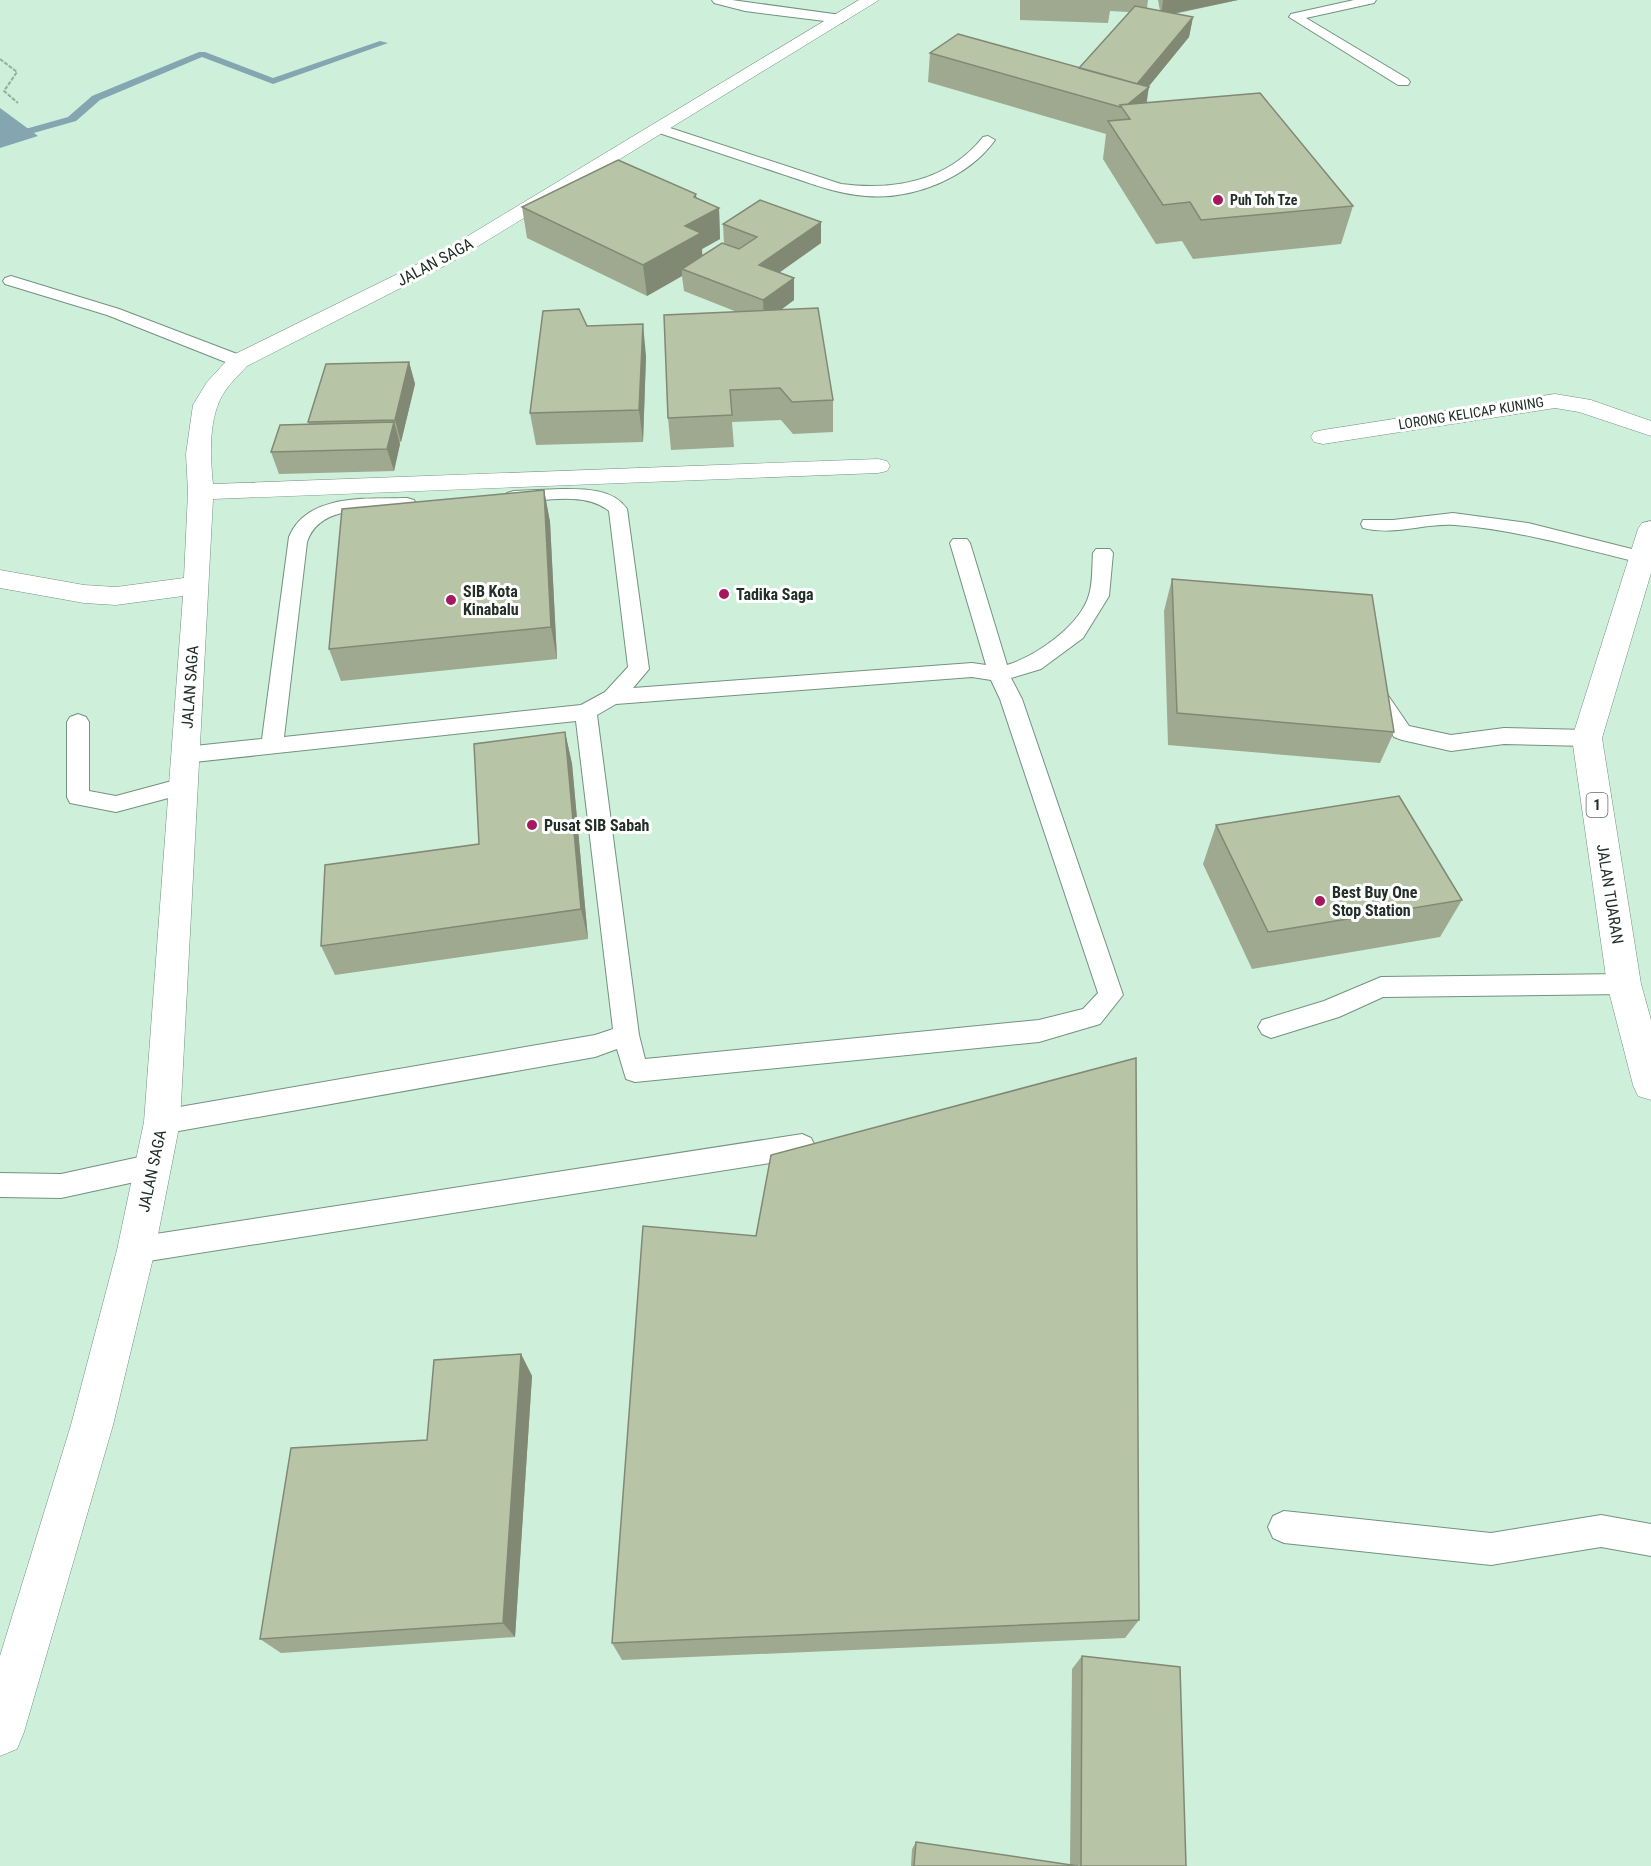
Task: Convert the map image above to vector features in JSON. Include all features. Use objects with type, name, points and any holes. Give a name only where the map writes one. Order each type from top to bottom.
[{"type":"street","name":"JALAN SAGA","points":[[0,1732],[92,1425],[136,1250],[162,1122],[197,585],[201,492],[198,454],[205,405],[214,387],[239,361],[445,258],[872,0]]},
{"type":"street","name":"LORONG KELICAP KUNING","points":[[1323,436],[1555,401],[1582,405],[1651,429]]},
{"type":"street","points":[[201,492],[878,466]]},
{"type":"street","name":"JALAN TUARAN","points":[[1646,543],[1626,616],[1587,738],[1624,984],[1651,1085]]},
{"type":"street","points":[[0,579],[84,594],[116,596],[197,585]]},
{"type":"lane","points":[[717,0],[745,7],[841,19]]},
{"type":"lane","points":[[1370,0],[1295,17],[1403,82]]},
{"type":"lane","points":[[658,128],[839,188],[870,192],[904,189],[959,168],[980,153],[988,140]]},
{"type":"lane","points":[[11,281],[113,312],[239,361]]},
{"type":"lane","points":[[185,755],[586,712],[612,697],[639,669],[618,509],[606,499],[553,495],[340,508],[324,512],[305,524],[297,542],[272,745]]},
{"type":"lane","points":[[1370,524],[1393,526],[1453,519],[1646,543]]},
{"type":"lane","points":[[586,712],[626,1035],[635,1071],[1039,1031],[1091,1017],[1111,995],[1011,699],[999,674],[960,543]]},
{"type":"lane","points":[[612,697],[972,670],[999,674],[1034,664],[1076,633],[1099,597],[1103,553]]},
{"type":"lane","points":[[1376,693],[1402,732],[1441,741],[1451,743],[1504,736],[1587,738]]},
{"type":"lane","points":[[78,722],[78,797],[116,804],[183,786]]},
{"type":"lane","points":[[1271,1027],[1330,1010],[1381,987],[1624,984]]},
{"type":"lane","points":[[162,1122],[595,1046],[626,1035]]},
{"type":"lane","points":[[136,1250],[802,1146]]},
{"type":"lane","points":[[0,1185],[61,1186],[153,1166]]},
{"type":"lane","points":[[1284,1527],[1491,1549],[1601,1531],[1651,1540]]},
{"type":"path","points":[[0,59],[16,72],[4,91],[18,103]]},
{"type":"water","points":[[0,108],[38,136],[0,148]]},
{"type":"building","points":[[1135,6],[1193,17],[1137,84],[1079,68]]},
{"type":"building","points":[[958,34],[1149,87],[1128,104],[1120,105],[1120,107],[930,53]]},
{"type":"building","points":[[1260,93],[1353,206],[1201,220],[1190,202],[1163,205],[1108,121],[1130,119],[1120,105]]},
{"type":"building","points":[[618,160],[696,194],[694,197],[719,208],[685,226],[701,233],[643,265],[522,207]]},
{"type":"building","points":[[760,200],[821,222],[759,265],[794,278],[763,300],[682,269],[722,243],[739,249],[757,237],[723,224]]},
{"type":"building","points":[[818,308],[833,400],[792,402],[780,388],[730,390],[732,415],[668,418],[664,315]]},
{"type":"building","points":[[579,309],[587,326],[643,324],[639,410],[530,413],[543,311]]},
{"type":"building","points":[[409,362],[395,420],[308,422],[326,364]]},
{"type":"building","points":[[394,422],[387,449],[271,452],[280,425]]},
{"type":"building","name":"SIB Kota Kinabalu","points":[[544,490],[551,627],[329,649],[342,509]]},
{"type":"building","points":[[1172,579],[1372,595],[1394,732],[1177,713]]},
{"type":"building","name":"Pusat SIB Sabah","points":[[565,732],[581,909],[321,946],[325,865],[479,844],[474,744]]},
{"type":"building","points":[[1399,796],[1462,900],[1268,932],[1216,825]]},
{"type":"building","points":[[1136,1058],[1139,1620],[612,1643],[643,1226],[756,1236],[771,1155]]},
{"type":"building","points":[[521,1354],[503,1623],[260,1639],[291,1448],[427,1440],[434,1360]]},
{"type":"building","points":[[1082,1656],[1180,1667],[1186,1866],[1081,1866]]},
{"type":"building","points":[[916,1842],[1078,1866],[914,1866]]},
{"type":"waterway","points":[[0,133],[30,131],[72,119],[96,98],[202,54],[273,81],[383,43]]},
{"type":"place","name":"Puh Toh Tze","points":[[1218,200]]},
{"type":"place","name":"Tadika Saga","points":[[724,594]]},
{"type":"place","name":"SIB Kota Kinabalu","points":[[451,600]]},
{"type":"place","name":"Pusat SIB Sabah","points":[[532,825]]},
{"type":"place","name":"Best Buy One Stop Station","points":[[1320,901]]}]
